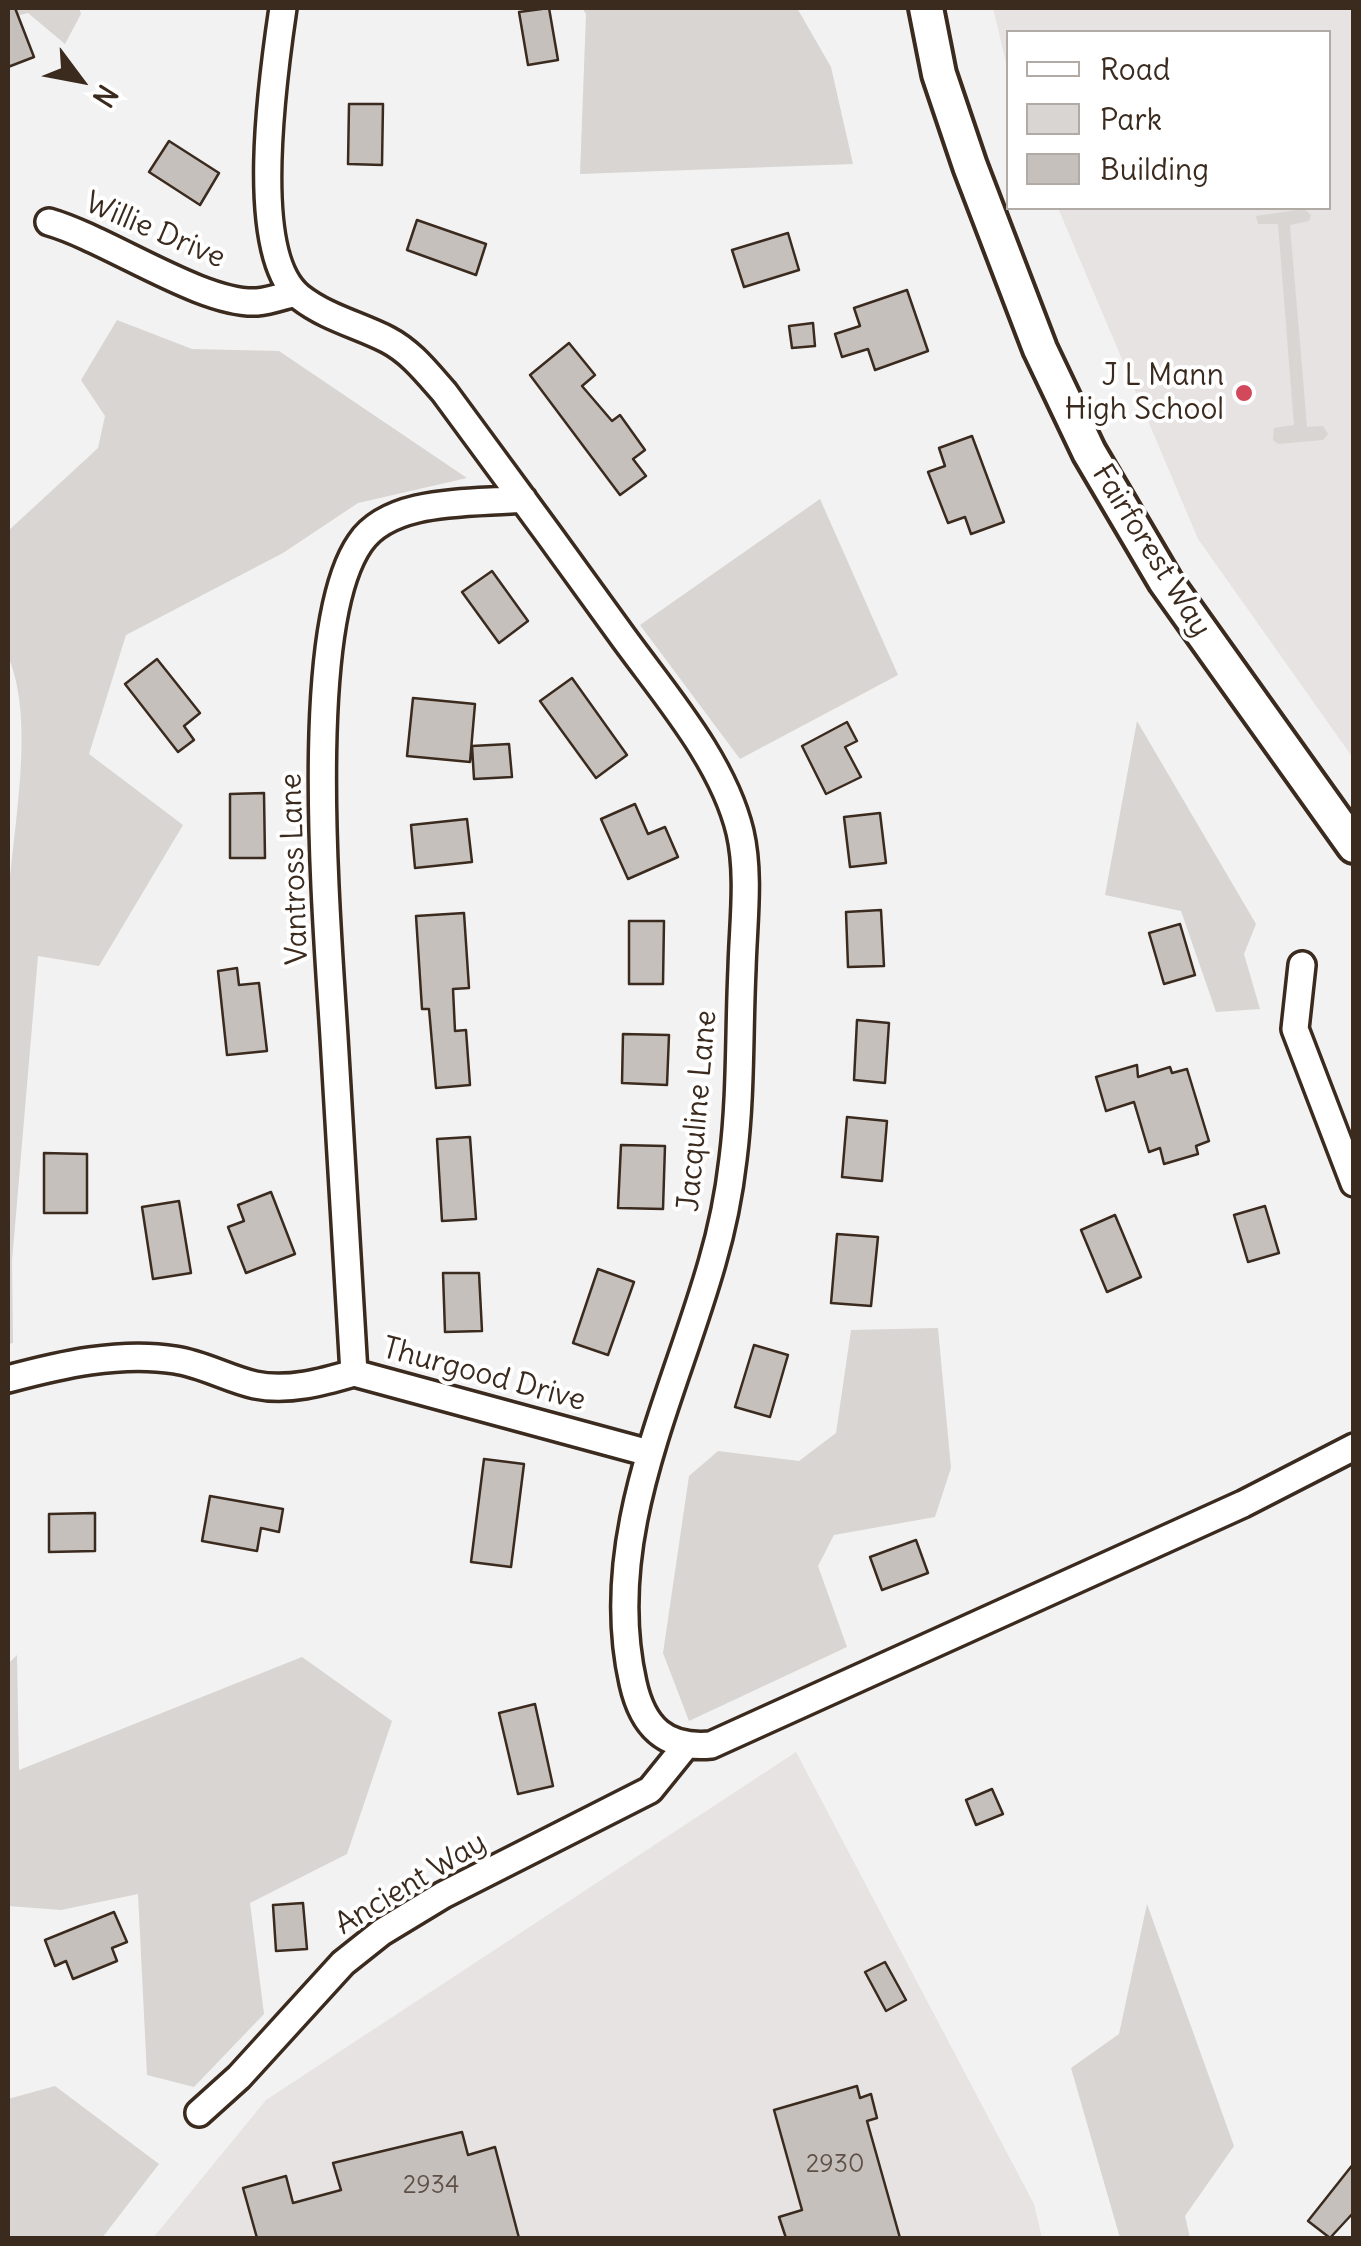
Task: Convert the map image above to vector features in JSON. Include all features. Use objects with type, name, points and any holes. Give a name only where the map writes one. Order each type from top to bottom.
[{"type":"main road","name":"Fairforest Way","points":[[926,8],[939,74],[970,166],[1040,349],[1089,452],[1165,581],[1352,849]]},
{"type":"street","points":[[282,8],[270,94],[268,176],[272,230],[295,294]]},
{"type":"street","name":"Willie Drive","points":[[49,222],[77,230],[212,294],[256,302],[295,294]]},
{"type":"street","name":"Jacquline Lane","points":[[295,294],[325,315],[408,352],[444,392],[706,757],[740,834],[744,881],[737,1100],[728,1198],[713,1261],[649,1453],[626,1567],[626,1652],[645,1718],[662,1736],[684,1748]]},
{"type":"street","name":"Vantross Lane","points":[[354,1373],[322,798],[336,615],[346,569],[360,542],[374,527],[417,510],[524,499]]},
{"type":"street","points":[[1302,965],[1295,1029],[1354,1182]]},
{"type":"street","name":"Thurgood Drive","points":[[8,1379],[103,1359],[152,1358],[198,1366],[258,1386],[307,1385],[354,1373],[649,1453]]},
{"type":"street","points":[[684,1748],[712,1745],[752,1729],[803,1700],[1242,1504],[1354,1447]]},
{"type":"street","name":"Ancient Way","points":[[199,2113],[240,2077],[343,1963],[382,1932],[454,1889],[650,1790],[684,1748]]},
{"type":"shaded area","name":"J L Mann High School","points":[[993,8],[1353,8],[1353,758],[1198,539],[1059,210],[1331,210],[1331,30],[1006,30],[1006,63]]},
{"type":"shaded area","points":[[796,1752],[1034,2204],[1042,2238],[153,2238],[266,2100]]},
{"type":"green space","points":[[8,8],[79,8],[81,14],[65,44],[28,13],[8,18]]},
{"type":"green space","points":[[582,8],[797,8],[831,67],[853,164],[580,174],[586,14]]},
{"type":"green space","points":[[1297,210],[1311,215],[1309,221],[1290,225],[1307,427],[1323,426],[1328,434],[1323,440],[1278,444],[1273,440],[1274,428],[1294,425],[1278,224],[1258,224],[1256,216]]},
{"type":"green space","points":[[117,320],[192,349],[279,351],[467,478],[358,503],[283,553],[126,635],[89,754],[183,825],[99,966],[38,956],[12,1261],[13,1343],[8,1344],[6,961],[22,746],[21,714],[8,656],[8,531],[98,448],[105,416],[81,380]]},
{"type":"green space","points":[[820,499],[898,675],[740,759],[640,625]]},
{"type":"green space","points":[[1137,721],[1256,924],[1244,954],[1260,1009],[1216,1012],[1181,911],[1105,895]]},
{"type":"green space","points":[[938,1328],[951,1468],[935,1517],[834,1535],[818,1566],[847,1647],[689,1721],[663,1653],[689,1476],[718,1451],[799,1461],[836,1433],[851,1330]]},
{"type":"green space","points":[[17,1655],[19,1770],[302,1657],[392,1721],[347,1854],[250,1903],[264,2014],[194,2087],[147,2075],[138,1894],[61,1910],[8,1906],[8,1664]]},
{"type":"green space","points":[[1147,1904],[1234,2146],[1185,2216],[1190,2238],[1120,2238],[1071,2068],[1119,2034]]},
{"type":"green space","points":[[55,2086],[159,2164],[102,2238],[8,2238],[8,2099]]},
{"type":"building","points":[[8,8],[15,8],[34,57],[8,67]]},
{"type":"building","points":[[549,8],[558,60],[528,65],[519,12]]},
{"type":"building","points":[[349,104],[383,104],[382,165],[348,164]]},
{"type":"building","points":[[169,141],[219,173],[200,205],[149,172]]},
{"type":"building","points":[[417,220],[486,244],[476,275],[407,250]]},
{"type":"building","points":[[788,233],[799,270],[744,287],[732,250]]},
{"type":"building","points":[[907,290],[928,351],[875,370],[868,349],[842,357],[835,334],[860,326],[854,308]]},
{"type":"building","points":[[813,323],[815,346],[792,348],[789,326]]},
{"type":"building","points":[[569,343],[595,375],[582,386],[612,421],[620,415],[645,450],[633,459],[646,476],[620,495],[530,375]]},
{"type":"building","points":[[972,436],[1004,522],[971,534],[965,517],[948,523],[928,472],[945,466],[939,448]]},
{"type":"building","points":[[492,571],[528,621],[499,643],[462,592]]},
{"type":"building","points":[[157,659],[200,713],[184,726],[194,740],[178,752],[125,684]]},
{"type":"building","points":[[572,678],[627,755],[596,778],[540,701]]},
{"type":"building","points":[[413,698],[475,704],[470,762],[407,756]]},
{"type":"building","points":[[847,722],[857,741],[845,747],[861,777],[826,794],[802,746]]},
{"type":"building","points":[[509,744],[512,777],[474,779],[472,746]]},
{"type":"building","points":[[264,793],[265,858],[230,858],[230,794]]},
{"type":"building","points":[[635,804],[648,834],[665,827],[678,857],[628,879],[601,819]]},
{"type":"building","points":[[880,813],[886,863],[850,867],[844,817]]},
{"type":"building","points":[[467,819],[472,862],[415,868],[411,825]]},
{"type":"building","points":[[881,910],[884,966],[848,967],[846,912]]},
{"type":"building","points":[[464,913],[469,988],[453,989],[455,1031],[466,1030],[470,1085],[436,1088],[429,1009],[422,1009],[416,916]]},
{"type":"building","points":[[629,921],[664,921],[663,984],[629,984]]},
{"type":"building","points":[[1180,924],[1195,975],[1164,984],[1149,933]]},
{"type":"building","points":[[237,968],[239,985],[259,983],[267,1051],[227,1055],[218,971]]},
{"type":"building","points":[[857,1020],[889,1023],[885,1083],[854,1080]]},
{"type":"building","points":[[623,1034],[669,1035],[667,1085],[622,1083]]},
{"type":"building","points":[[1137,1065],[1138,1077],[1170,1067],[1172,1073],[1187,1069],[1209,1141],[1196,1146],[1198,1154],[1164,1164],[1160,1148],[1149,1152],[1134,1102],[1106,1111],[1096,1077]]},
{"type":"building","points":[[847,1117],[887,1121],[882,1181],[842,1177]]},
{"type":"building","points":[[470,1137],[476,1219],[442,1221],[437,1139]]},
{"type":"building","points":[[621,1145],[665,1146],[663,1209],[618,1208]]},
{"type":"building","points":[[44,1153],[87,1154],[87,1213],[44,1213]]},
{"type":"building","points":[[271,1192],[295,1254],[246,1273],[228,1227],[244,1221],[238,1205]]},
{"type":"building","points":[[179,1201],[191,1273],[153,1279],[142,1207]]},
{"type":"building","points":[[1265,1206],[1279,1253],[1248,1262],[1234,1215]]},
{"type":"building","points":[[1115,1215],[1141,1277],[1107,1292],[1081,1230]]},
{"type":"building","points":[[837,1234],[878,1237],[871,1306],[831,1303]]},
{"type":"building","points":[[598,1269],[634,1282],[608,1355],[573,1343]]},
{"type":"building","points":[[443,1273],[479,1273],[482,1331],[445,1332]]},
{"type":"building","points":[[754,1345],[788,1355],[770,1417],[735,1407]]},
{"type":"building","points":[[484,1459],[524,1464],[511,1567],[471,1562]]},
{"type":"building","points":[[210,1496],[283,1509],[279,1532],[261,1528],[257,1551],[202,1541]]},
{"type":"building","points":[[95,1513],[95,1551],[49,1552],[49,1514]]},
{"type":"building","points":[[916,1540],[928,1573],[882,1590],[870,1557]]},
{"type":"building","points":[[535,1704],[553,1786],[518,1794],[499,1713]]},
{"type":"building","points":[[992,1789],[1003,1814],[976,1825],[966,1800]]},
{"type":"building","points":[[303,1903],[307,1949],[276,1951],[273,1905]]},
{"type":"building","points":[[114,1912],[127,1942],[112,1948],[117,1961],[73,1979],[66,1961],[55,1966],[45,1940]]},
{"type":"building","points":[[885,1962],[906,2000],[886,2011],[865,1972]]},
{"type":"building","points":[[857,2086],[860,2098],[871,2094],[877,2118],[867,2121],[900,2238],[786,2238],[779,2217],[802,2210],[774,2110]]},
{"type":"building","points":[[462,2132],[468,2155],[495,2147],[519,2238],[257,2238],[243,2188],[286,2176],[293,2203],[341,2190],[333,2163]]},
{"type":"building","points":[[1354,2163],[1354,2212],[1330,2238],[1308,2221]]},
{"type":"place","name":"J L Mann High School","points":[[1244,393]]}]
